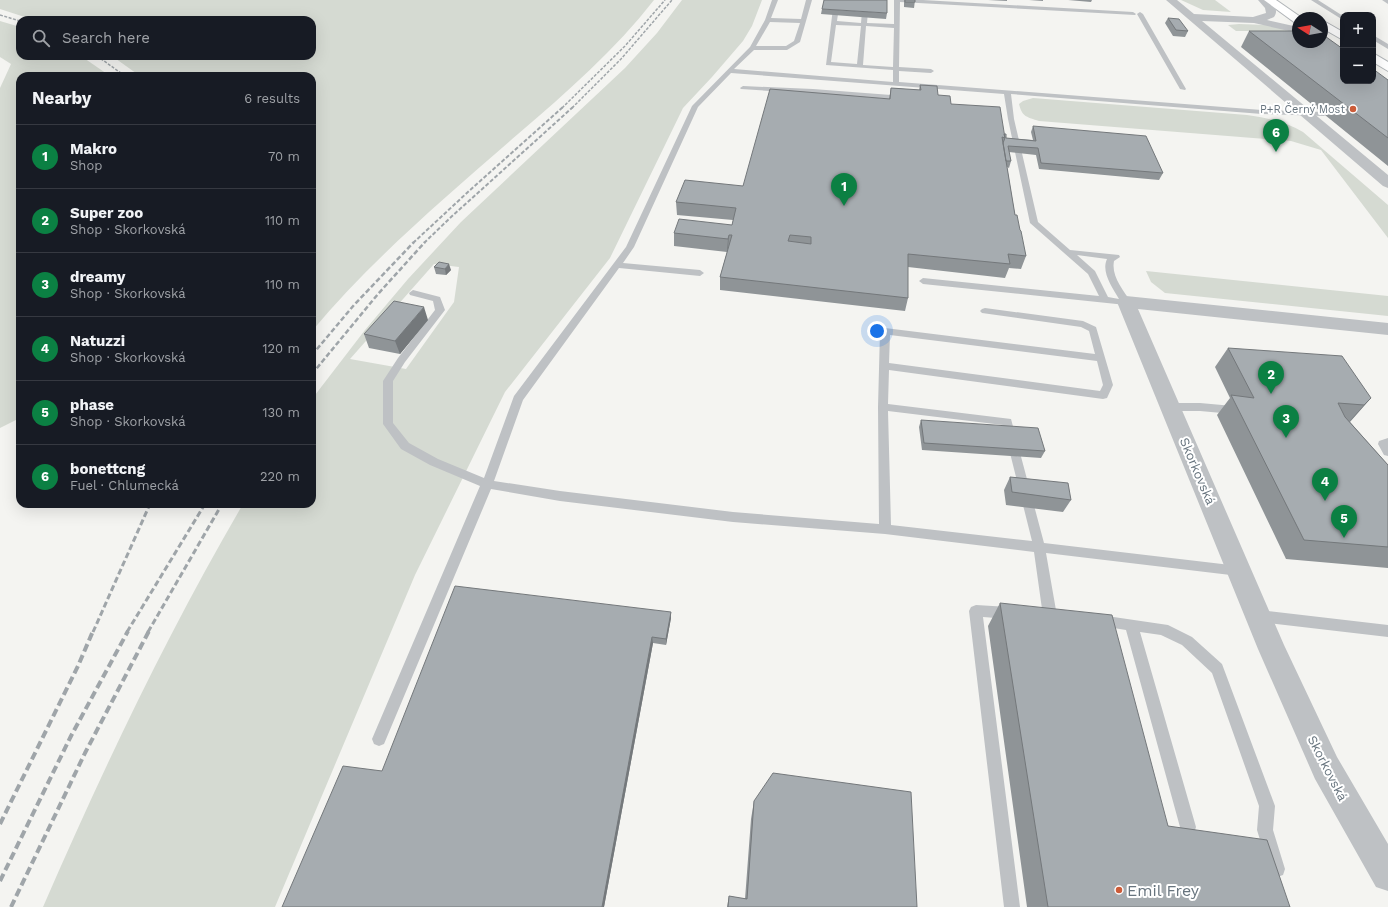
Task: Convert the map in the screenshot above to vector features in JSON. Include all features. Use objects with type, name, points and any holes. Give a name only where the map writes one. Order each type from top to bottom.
[{"type":"main road","points":[[1269,0],[1293,12]]},
{"type":"main road","points":[[1287,0],[1298,12]]},
{"type":"main road","points":[[1328,27],[1340,35]]},
{"type":"main road","points":[[1376,59],[1388,67]]},
{"type":"street","points":[[1171,0],[1388,183]]},
{"type":"street","points":[[1254,20],[1270,15],[1272,12],[1263,0]]},
{"type":"street","points":[[1191,17],[1254,20],[1292,29]]},
{"type":"street","points":[[1126,302],[1388,329]]},
{"type":"street","name":"Skorkovská","points":[[1126,302],[1258,616],[1326,768],[1388,875]]},
{"type":"lane","points":[[379,739],[486,484],[518,399],[630,247],[695,106],[752,48],[768,20],[775,0]]},
{"type":"lane","points":[[752,48],[787,48],[797,42],[809,0]]},
{"type":"lane","points":[[837,0],[828,64],[931,70]]},
{"type":"lane","points":[[860,66],[866,0]]},
{"type":"lane","points":[[896,84],[897,0],[1133,14]]},
{"type":"lane","points":[[1314,0],[1340,16]]},
{"type":"lane","points":[[1140,14],[1183,89]]},
{"type":"lane","points":[[768,20],[803,21]]},
{"type":"lane","points":[[834,23],[896,26]]},
{"type":"lane","points":[[1376,39],[1388,47]]},
{"type":"lane","points":[[730,71],[1254,111],[1324,114]]},
{"type":"lane","points":[[813,91],[816,78]]},
{"type":"lane","points":[[743,88],[813,91],[913,99]]},
{"type":"lane","points":[[1007,92],[1034,223],[1092,273],[1105,300]]},
{"type":"lane","points":[[1068,252],[1116,257],[1110,260],[1110,269],[1114,281],[1126,302]]},
{"type":"lane","points":[[617,265],[700,273]]},
{"type":"lane","points":[[923,281],[1126,302]]},
{"type":"lane","points":[[414,293],[437,298],[440,310],[401,360],[388,381],[388,424],[405,446],[434,462],[486,484],[560,496],[733,517],[885,529],[1039,546],[1240,571]]},
{"type":"lane","points":[[884,366],[1103,395],[1108,385],[1093,329],[1083,324],[985,311]]},
{"type":"lane","points":[[885,529],[882,407],[885,331],[1100,358]]},
{"type":"lane","points":[[882,407],[1007,422],[1039,546],[1050,616]]},
{"type":"lane","points":[[1171,407],[1200,407],[1233,410]]},
{"type":"lane","points":[[1388,442],[1383,444],[1388,452]]},
{"type":"lane","points":[[1012,907],[976,611],[1021,614]]},
{"type":"lane","points":[[1036,615],[1065,617]]},
{"type":"lane","points":[[1258,616],[1388,631]]},
{"type":"lane","points":[[1087,620],[1163,629],[1187,640],[1217,668],[1267,806],[1265,830],[1282,883]]},
{"type":"lane","points":[[1131,625],[1188,827]]},
{"type":"shaded area","points":[[0,0],[654,0],[623,36],[590,70],[411,228],[360,278],[316,326],[316,72],[134,72],[118,60],[316,60],[316,16],[22,16],[0,9]]},
{"type":"shaded area","points":[[682,0],[762,0],[752,26],[743,41],[683,108],[610,258],[505,392],[415,575],[275,907],[43,907],[137,702],[188,602],[241,508],[316,508],[316,394],[365,330],[408,279],[461,222],[625,68],[657,33]],"holes":[[[434,264],[459,267],[454,302],[406,369],[350,359]]]},
{"type":"shaded area","points":[[1181,0],[1215,0],[1231,12],[1203,10]]},
{"type":"shaded area","points":[[0,21],[16,26],[16,60],[87,60],[104,72],[16,72],[16,420],[0,428],[0,88],[11,64],[0,57]]},
{"type":"shaded area","points":[[1228,25],[1267,25],[1292,31],[1292,40],[1249,31],[1236,31]]},
{"type":"shaded area","points":[[1033,98],[1247,115],[1283,123],[1303,132],[1388,205],[1388,238],[1321,150],[1291,141],[1039,121],[1023,114],[1019,104]]},
{"type":"shaded area","points":[[1146,271],[1388,296],[1388,316],[1165,293],[1151,282]]},
{"type":"building","points":[[824,0],[887,0],[887,13],[822,9]]},
{"type":"building","points":[[905,0],[915,0],[915,2],[905,2]]},
{"type":"building","points":[[1168,18],[1179,19],[1188,31],[1176,30]]},
{"type":"building","points":[[1249,31],[1292,31],[1292,48],[1328,48],[1328,38],[1340,47],[1340,84],[1376,84],[1376,71],[1388,80],[1388,138]]},
{"type":"building","points":[[920,85],[937,86],[938,95],[950,96],[951,104],[1000,107],[1005,138],[1002,137],[1015,215],[1017,215],[1026,256],[1008,254],[1010,264],[908,254],[908,298],[720,277],[732,235],[729,235],[728,239],[674,233],[679,219],[732,225],[736,208],[676,202],[685,180],[743,186],[770,89],[890,99],[891,88],[921,90]],"holes":[[[790,235],[811,237],[811,244],[788,241]]]},
{"type":"building","points":[[1033,126],[1146,136],[1163,173],[1041,163],[1038,148],[1008,146],[1011,161],[1006,161],[1003,143],[1005,138],[1004,134],[1006,134],[1006,138],[1036,141]]},
{"type":"building","points":[[439,262],[449,264],[445,269],[434,267]]},
{"type":"building","points":[[394,301],[424,307],[395,341],[364,334]]},
{"type":"building","points":[[1228,348],[1342,356],[1371,398],[1364,405],[1338,403],[1345,417],[1388,465],[1388,547],[1304,540],[1231,395],[1254,398]]},
{"type":"building","points":[[921,420],[1038,428],[1045,451],[924,443]]},
{"type":"building","points":[[1010,477],[1068,483],[1071,500],[1012,492]]},
{"type":"building","points":[[455,586],[671,612],[666,639],[652,637],[602,907],[282,907],[343,766],[382,771]]},
{"type":"building","points":[[1000,603],[1112,615],[1168,826],[1267,840],[1290,907],[1048,907]]},
{"type":"building","points":[[773,773],[911,792],[917,907],[728,907],[729,896],[747,899],[754,801]]},
{"type":"railway","points":[[562,108],[625,46],[665,0]]},
{"type":"railway","points":[[573,107],[621,59],[672,0]]},
{"type":"railway","points":[[0,15],[16,20]]},
{"type":"railway","points":[[103,60],[119,72]]},
{"type":"railway","points":[[413,243],[563,107]]},
{"type":"railway","points":[[425,242],[573,107]]},
{"type":"railway","points":[[316,369],[378,294],[425,242]]},
{"type":"railway","points":[[316,350],[354,305],[413,243]]},
{"type":"railway","points":[[93,632],[148,508]]},
{"type":"railway","points":[[127,632],[203,508]]},
{"type":"railway","points":[[148,632],[220,508]]},
{"type":"railway","points":[[0,824],[78,666],[93,631]]},
{"type":"railway","points":[[0,881],[71,736],[128,631]]},
{"type":"railway","points":[[11,907],[85,753],[149,631]]},
{"type":"place","name":"P+R Černý Most","points":[[1353,109]]},
{"type":"place","name":"bonettcng","points":[[1276,152]]},
{"type":"place","name":"Makro","points":[[844,206]]},
{"type":"place","name":"Super zoo","points":[[1271,394]]},
{"type":"place","name":"dreamy","points":[[1286,438]]},
{"type":"place","name":"Natuzzi","points":[[1325,501]]},
{"type":"place","name":"phase","points":[[1344,538]]},
{"type":"place","name":"Emil Frey","points":[[1119,890]]}]
